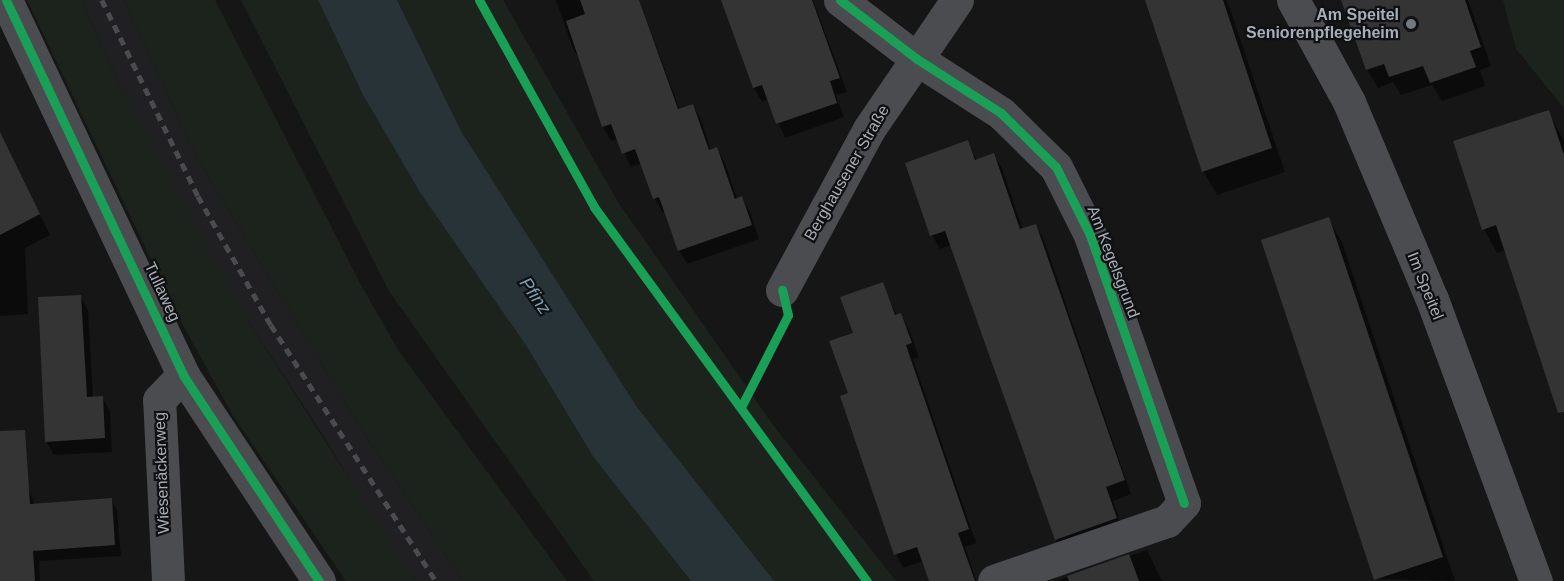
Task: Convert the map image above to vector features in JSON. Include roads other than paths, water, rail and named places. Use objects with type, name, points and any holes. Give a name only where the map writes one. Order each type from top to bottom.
[{"type":"street","name":"Tullaweg","points":[[6,0],[183,375],[320,581]]},
{"type":"street","name":"Am Kegelsgrund","points":[[840,0],[917,58],[1001,113],[1056,167],[1090,235],[1184,503],[1167,521],[994,581]]},
{"type":"street","name":"Berghausener Straße","points":[[782,290],[869,129],[957,0]]},
{"type":"street","name":"Im Speitel","points":[[1293,0],[1349,102],[1427,288],[1536,581]]},
{"type":"street","name":"Wiesenäckerweg","points":[[168,581],[159,400],[183,375]]},
{"type":"water","name":"Pfinz","points":[[318,0],[397,0],[461,131],[637,407],[774,581],[691,581],[594,458],[527,347],[421,194],[363,95]]},
{"type":"railway","points":[[102,0],[198,196],[271,325],[436,581]]},
{"type":"place","name":"Am Speitel Seniorenpflegeheim","points":[[1411,24]]}]
